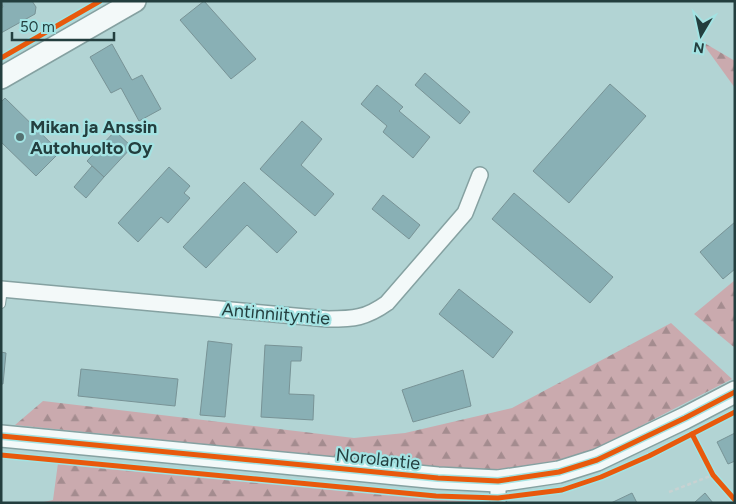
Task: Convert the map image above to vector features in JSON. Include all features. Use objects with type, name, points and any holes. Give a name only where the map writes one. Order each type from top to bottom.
[{"type":"street","points":[[1,78],[135,1]]},
{"type":"street","name":"Antinniityntie","points":[[2,294],[328,320],[350,319],[371,314],[387,304],[465,214],[480,175]]},
{"type":"street","name":"Norolantie","points":[[1,436],[438,478],[498,481],[559,472],[597,460],[735,392]]},
{"type":"street","points":[[498,481],[498,503]]},
{"type":"path","points":[[709,467],[719,481]]},
{"type":"path","points":[[669,492],[714,475]]},
{"type":"green space","points":[[701,41],[735,61],[735,88]]},
{"type":"green space","points":[[735,280],[735,348],[694,314]]},
{"type":"green space","points":[[671,323],[732,379],[590,452],[555,465],[498,474],[15,425],[43,401],[354,438],[405,433],[512,408]]},
{"type":"green space","points":[[58,463],[475,502],[39,503],[53,500]]},
{"type":"building","points":[[1,1],[32,1],[36,7],[35,14],[1,33],[1,8],[3,7]]},
{"type":"building","points":[[204,1],[256,59],[231,79],[180,20]]},
{"type":"building","points":[[112,44],[132,80],[142,75],[161,109],[139,121],[121,88],[111,93],[90,57]]},
{"type":"building","points":[[425,73],[470,112],[460,124],[415,85]]},
{"type":"building","points":[[610,84],[646,116],[569,203],[533,171]]},
{"type":"building","points":[[377,85],[403,107],[399,111],[430,137],[413,158],[383,132],[387,126],[361,104]]},
{"type":"building","points":[[5,98],[60,152],[36,176],[1,142],[1,102]]},
{"type":"building","points":[[302,121],[322,139],[301,165],[334,194],[315,216],[260,169]]},
{"type":"building","points":[[115,131],[132,147],[104,177],[87,161]]},
{"type":"building","points":[[92,166],[104,177],[86,198],[74,187]]},
{"type":"building","points":[[169,167],[190,186],[184,193],[190,198],[168,223],[161,217],[138,242],[118,223]]},
{"type":"building","points":[[244,182],[297,232],[277,253],[247,225],[206,268],[183,247]]},
{"type":"building","points":[[514,193],[613,277],[590,303],[492,219]]},
{"type":"building","points":[[383,195],[420,225],[409,239],[372,209]]},
{"type":"building","points":[[735,222],[735,269],[723,279],[700,252]]},
{"type":"building","points":[[459,289],[513,332],[493,358],[439,314]]},
{"type":"building","points":[[208,341],[232,344],[225,417],[200,415]]},
{"type":"building","points":[[265,345],[302,347],[301,361],[291,361],[289,394],[314,395],[313,420],[261,417]]},
{"type":"building","points":[[1,352],[6,353],[3,384],[1,384]]},
{"type":"building","points":[[81,369],[178,379],[175,406],[78,396]]},
{"type":"building","points":[[463,370],[471,406],[413,422],[402,390]]},
{"type":"building","points":[[735,433],[735,461],[728,464],[717,442]]},
{"type":"building","points":[[632,493],[637,503],[611,503]]},
{"type":"building","points":[[705,493],[713,503],[694,503]]},
{"type":"cycle path","points":[[1,58],[100,1]]},
{"type":"cycle path","points":[[1,436],[438,478],[498,481],[559,472],[597,460],[735,392]]},
{"type":"cycle path","points":[[1,455],[436,496],[498,498],[562,490],[601,477],[649,456],[735,412]]},
{"type":"cycle path","points":[[692,434],[713,475],[735,500]]},
{"type":"place","name":"Mikan ja Anssin Autohuolto Oy","points":[[20,137]]}]
